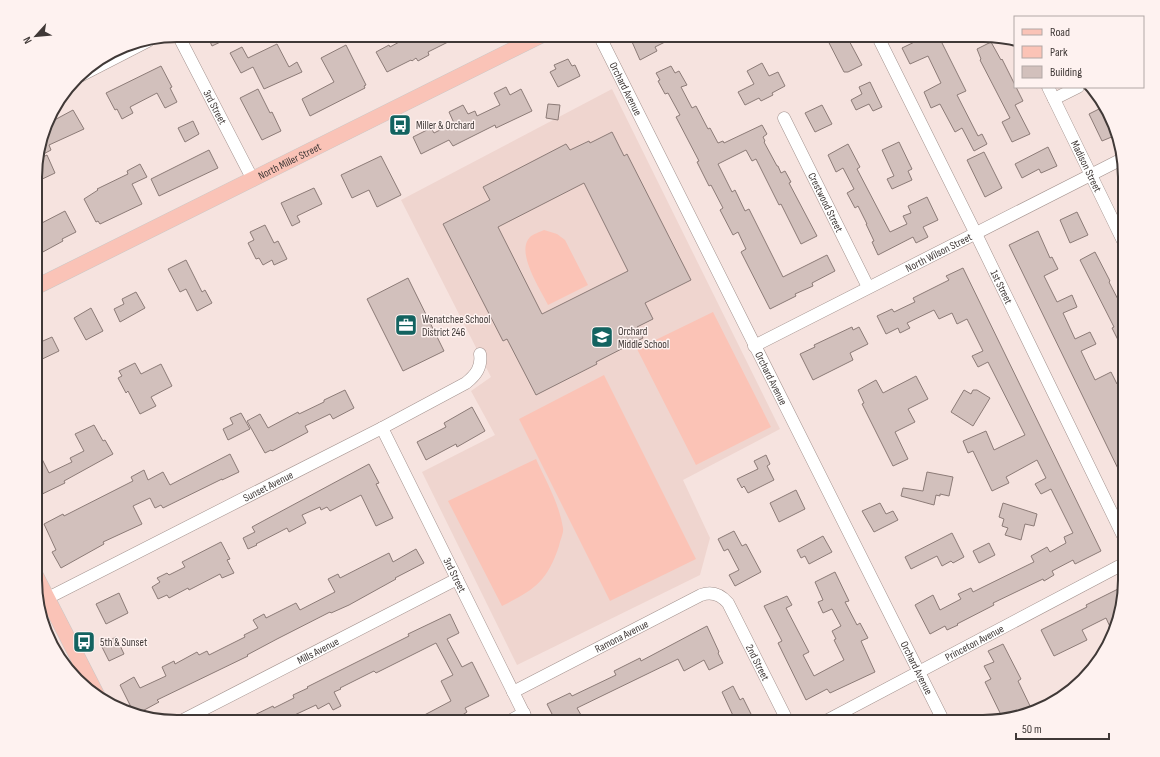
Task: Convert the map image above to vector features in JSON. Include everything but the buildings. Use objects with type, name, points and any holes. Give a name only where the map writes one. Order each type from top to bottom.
[{"type":"main road","name":"North Miller Street","points":[[42,284],[528,42]]},
{"type":"main road","points":[[44,604],[90,683]]},
{"type":"street","name":"3rd Street","points":[[182,42],[253,180]]},
{"type":"street","name":"Orchard Avenue","points":[[602,42],[941,715]]},
{"type":"street","name":"1st Street","points":[[880,42],[1118,526]]},
{"type":"street","points":[[104,64],[131,50]]},
{"type":"street","name":"Madison Street","points":[[1048,88],[1118,231]]},
{"type":"street","points":[[1054,99],[1076,88]]},
{"type":"street","name":"Crestwood Street","points":[[784,118],[868,287]]},
{"type":"street","name":"North Wilson Street","points":[[754,346],[1117,162]]},
{"type":"street","name":"Sunset Avenue","points":[[43,599],[382,428],[466,382],[473,377],[478,370],[481,359],[480,354]]},
{"type":"street","name":"3rd Street","points":[[382,428],[524,715]]},
{"type":"street","name":"Princeton Avenue","points":[[837,715],[1118,566]]},
{"type":"street","name":"Mills Avenue","points":[[193,715],[458,579]]},
{"type":"street","name":"Ramona Avenue","points":[[513,692],[701,595],[712,593],[723,598],[728,603]]},
{"type":"street","name":"2nd Street","points":[[728,603],[784,715]]},
{"type":"shaded area","name":"Orchard Middle School","points":[[612,89],[780,429],[683,480],[710,538],[700,575],[517,665],[422,472],[495,435],[471,391],[491,377],[401,200]]},
{"type":"green space","points":[[544,230],[557,234],[565,240],[588,285],[548,305],[535,281],[527,261],[526,252],[526,244],[530,237]]},
{"type":"green space","points":[[713,312],[771,427],[696,465],[637,349]]},
{"type":"green space","points":[[604,375],[696,559],[610,601],[519,419]]},
{"type":"green space","points":[[536,459],[552,492],[563,530],[559,546],[550,568],[544,577],[538,584],[523,595],[502,606],[448,501]]},
{"type":"place","name":"Miller & Orchard","points":[[400,125]]},
{"type":"place","name":"Wenatchee School District 246","points":[[406,325]]},
{"type":"place","name":"Orchard Middle School","points":[[602,337]]},
{"type":"place","name":"5th & Sunset","points":[[84,642]]}]
